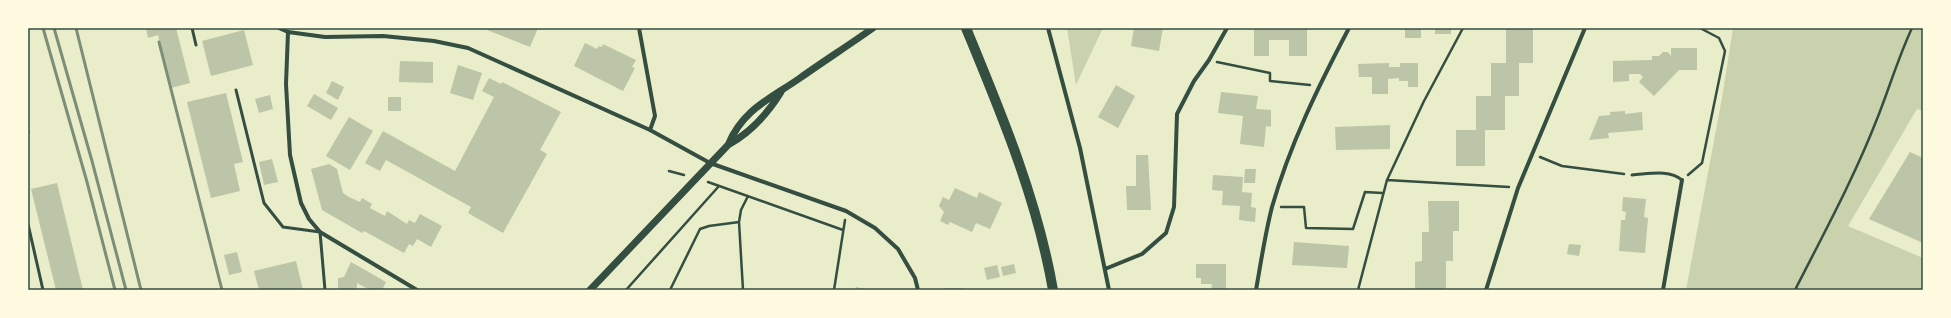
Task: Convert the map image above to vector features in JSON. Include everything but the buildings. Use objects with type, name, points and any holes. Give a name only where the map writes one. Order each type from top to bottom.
[{"type":"main road","points":[[966,28],[1019,159],[1043,242],[1053,290]]},
{"type":"street","points":[[279,28],[288,32],[325,37],[383,36],[434,41],[468,48],[650,130],[710,163],[846,211],[875,228],[898,249],[915,278],[918,290]]},
{"type":"street","points":[[639,28],[655,116],[650,130]]},
{"type":"street","points":[[728,145],[734,131],[760,103],[781,92],[873,28]]},
{"type":"street","points":[[1048,28],[1080,148],[1109,290]]},
{"type":"street","points":[[1105,269],[1142,254],[1166,233],[1174,207],[1177,114],[1194,81],[1209,60],[1227,28]]},
{"type":"street","points":[[1256,290],[1272,207],[1290,155],[1319,85],[1349,28]]},
{"type":"street","points":[[1486,290],[1518,188],[1585,28]]},
{"type":"street","points":[[288,32],[286,84],[290,155],[301,203],[309,219],[320,232],[417,290]]},
{"type":"street","points":[[590,290],[728,145],[744,136],[751,130],[769,111],[781,92]]},
{"type":"street","points":[[1662,290],[1682,180]]},
{"type":"lane","points":[[192,28],[196,45]]},
{"type":"lane","points":[[236,90],[264,203],[283,227],[320,232],[325,290]]},
{"type":"lane","points":[[1632,175],[1675,175],[1682,180]]},
{"type":"lane","points":[[28,224],[43,290]]},
{"type":"path","points":[[1358,290],[1387,180],[1424,101],[1463,28]]},
{"type":"path","points":[[1682,180],[1702,163],[1725,50],[1719,38],[1700,28]]},
{"type":"path","points":[[1795,290],[1842,199],[1877,119],[1902,50],[1912,28]]},
{"type":"path","points":[[1209,60],[1270,73],[1270,81],[1319,85]]},
{"type":"path","points":[[1532,154],[1562,166],[1632,175]]},
{"type":"path","points":[[1387,180],[1518,188]]},
{"type":"path","points":[[626,290],[719,186],[843,230],[834,290]]},
{"type":"path","points":[[1272,207],[1304,207],[1306,228],[1353,229],[1365,192],[1383,193]]},
{"type":"path","points":[[743,290],[739,222],[741,210],[748,196]]},
{"type":"path","points":[[670,290],[700,229],[709,226],[739,222]]},
{"type":"green space","points":[[1067,28],[1103,28],[1076,85]]},
{"type":"green space","points":[[1733,28],[1923,28],[1923,111],[1917,109],[1848,226],[1923,258],[1923,290],[1686,290],[1722,98]]},
{"type":"railway","points":[[43,28],[87,182],[115,290]]},
{"type":"railway","points":[[54,28],[92,161],[126,290]]},
{"type":"railway","points":[[76,28],[141,290]]},
{"type":"railway","points":[[159,42],[222,290]]}]
